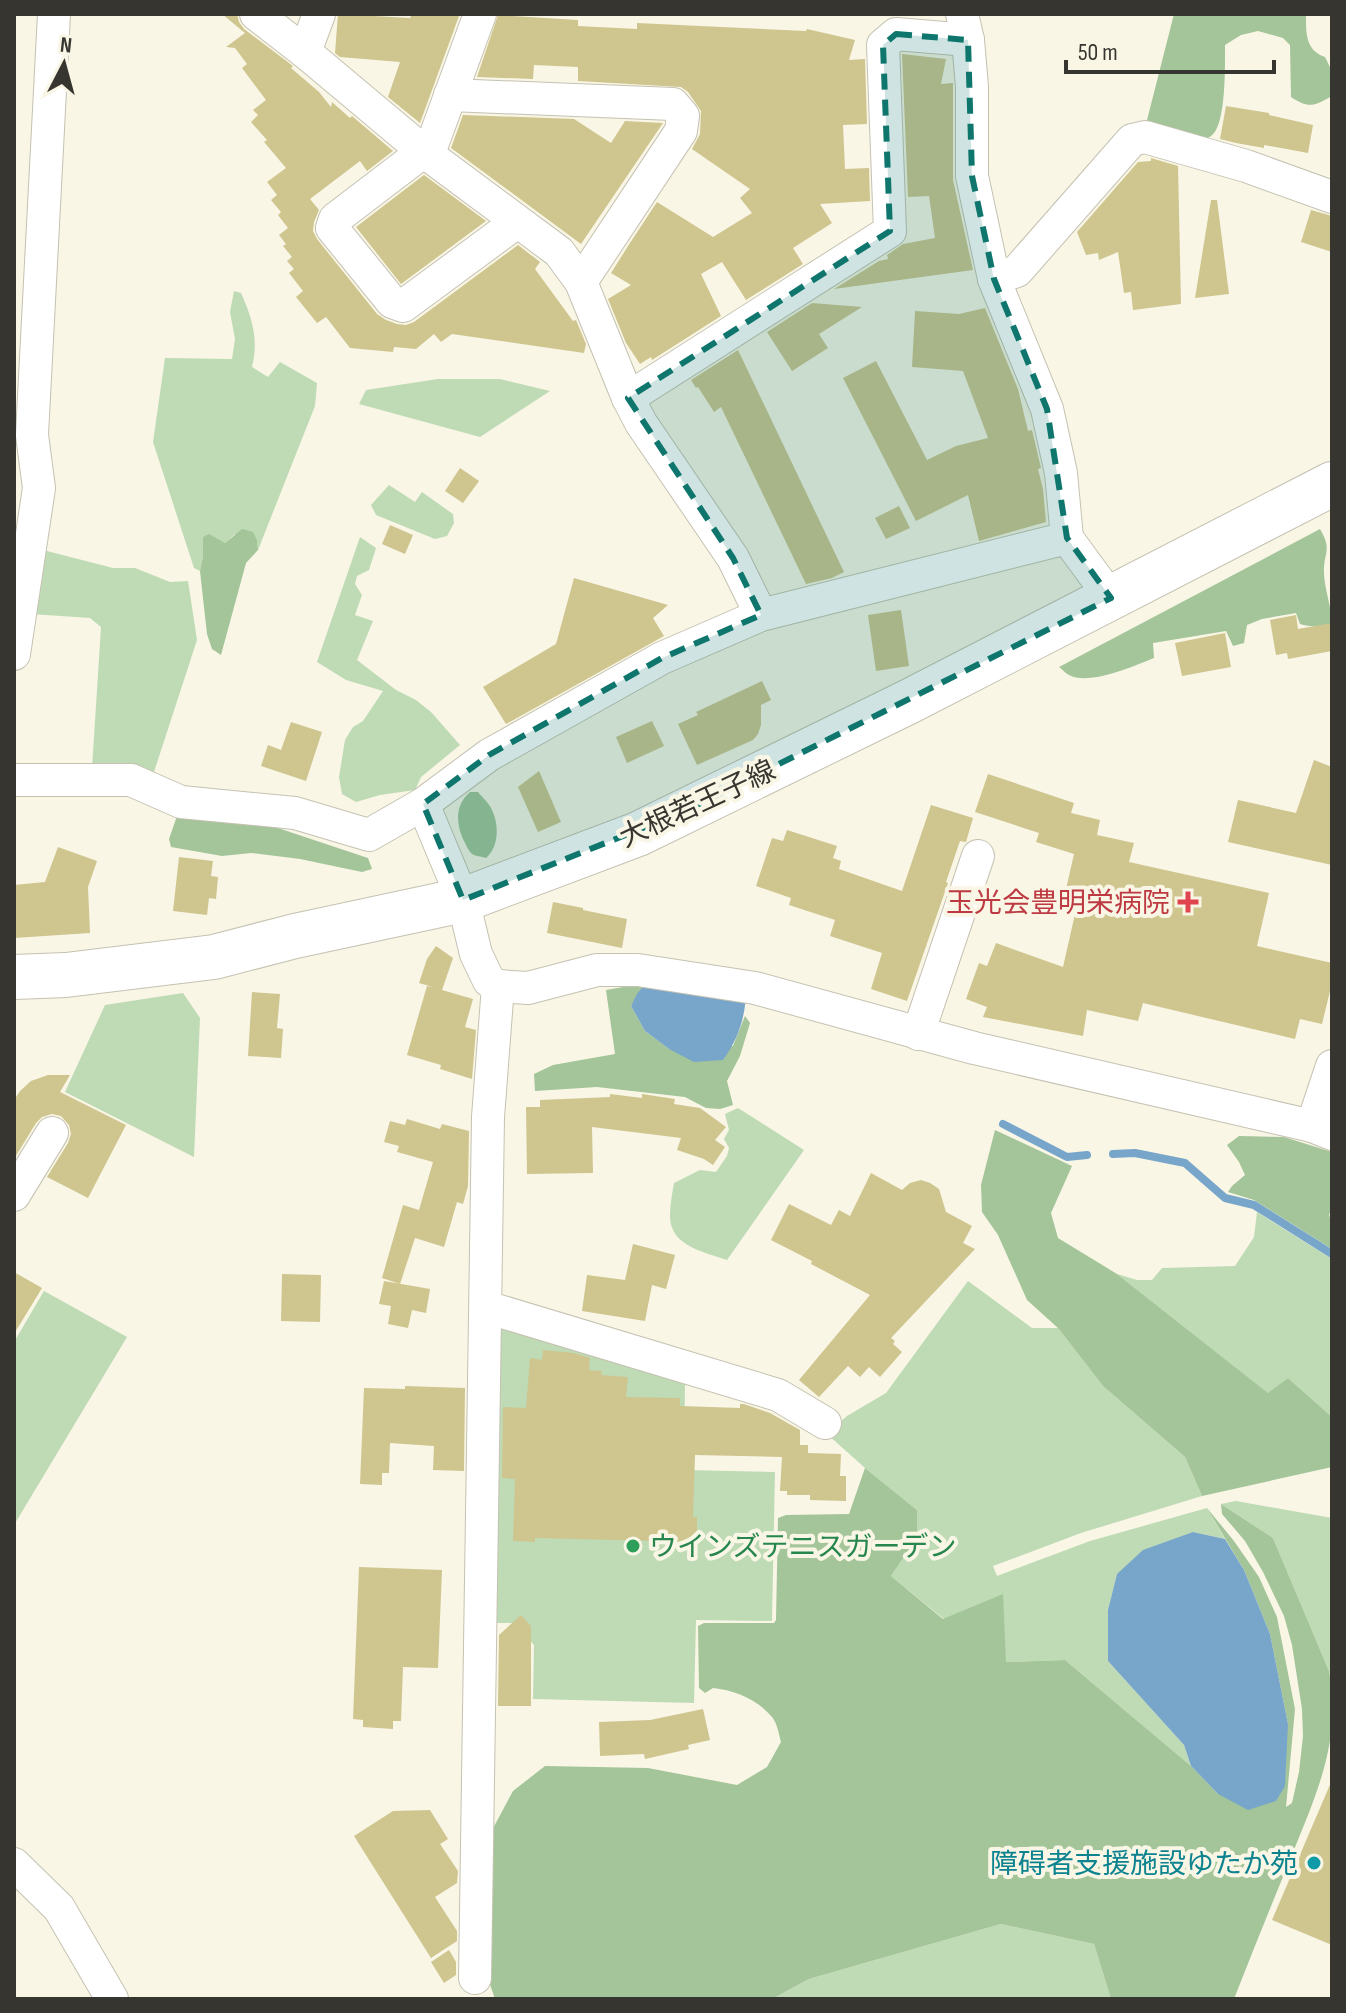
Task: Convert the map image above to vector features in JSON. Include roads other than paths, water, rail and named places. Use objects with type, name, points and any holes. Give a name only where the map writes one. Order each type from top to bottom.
[{"type":"street","points":[[14,654],[39,488],[32,435],[54,14]]},
{"type":"street","points":[[256,14],[423,151],[559,252],[581,282],[628,398],[669,466],[733,558],[761,615]]},
{"type":"street","points":[[305,52],[319,14]]},
{"type":"street","points":[[480,14],[432,145],[335,219],[332,228],[392,302],[403,306],[517,222]]},
{"type":"street","points":[[628,398],[890,231],[883,45],[896,34],[965,27],[972,87],[972,176],[994,279],[1047,409],[1061,473],[1067,538],[1111,598]]},
{"type":"street","points":[[450,95],[673,104],[683,116],[681,131],[581,282]]},
{"type":"street","points":[[994,279],[1017,271],[1132,140],[1145,137],[1246,166],[1332,197]]},
{"type":"street","name":"大根若王子線","points":[[14,977],[66,975],[214,957],[463,900],[638,834],[908,702],[1332,484]]},
{"type":"street","points":[[14,780],[131,780],[181,802],[295,813],[369,835],[423,804],[489,755],[648,666],[761,615],[1067,538]]},
{"type":"street","points":[[423,804],[463,900],[476,954],[489,981],[498,986],[528,988],[597,970],[638,970],[755,988],[918,1034],[1322,1130],[1332,1066]]},
{"type":"street","points":[[918,1034],[978,856]]},
{"type":"street","points":[[475,1978],[488,1117],[498,986]]},
{"type":"street","points":[[14,1195],[52,1133]]},
{"type":"street","points":[[486,1307],[778,1395],[825,1423]]},
{"type":"street","points":[[14,1864],[59,1908],[112,1999]]},
{"type":"water","points":[[646,983],[746,996],[739,1030],[723,1060],[694,1062],[645,1031],[631,1006]]},
{"type":"water","points":[[1193,1532],[1225,1539],[1244,1570],[1270,1634],[1288,1724],[1285,1786],[1276,1801],[1248,1810],[1218,1794],[1191,1766],[1184,1745],[1108,1661],[1108,1610],[1117,1574],[1143,1550]]},
{"type":"waterway","points":[[1003,1124],[1067,1157],[1087,1155]]},
{"type":"waterway","points":[[1113,1154],[1135,1153],[1185,1163],[1225,1198],[1254,1205],[1332,1254]]},
{"type":"place","name":"玉光会豊明栄病院","points":[[1188,902]]},
{"type":"place","name":"ウインズテニスガーデン","points":[[633,1546]]},
{"type":"place","name":"障碍者支援施設ゆたか苑","points":[[1314,1863]]}]
